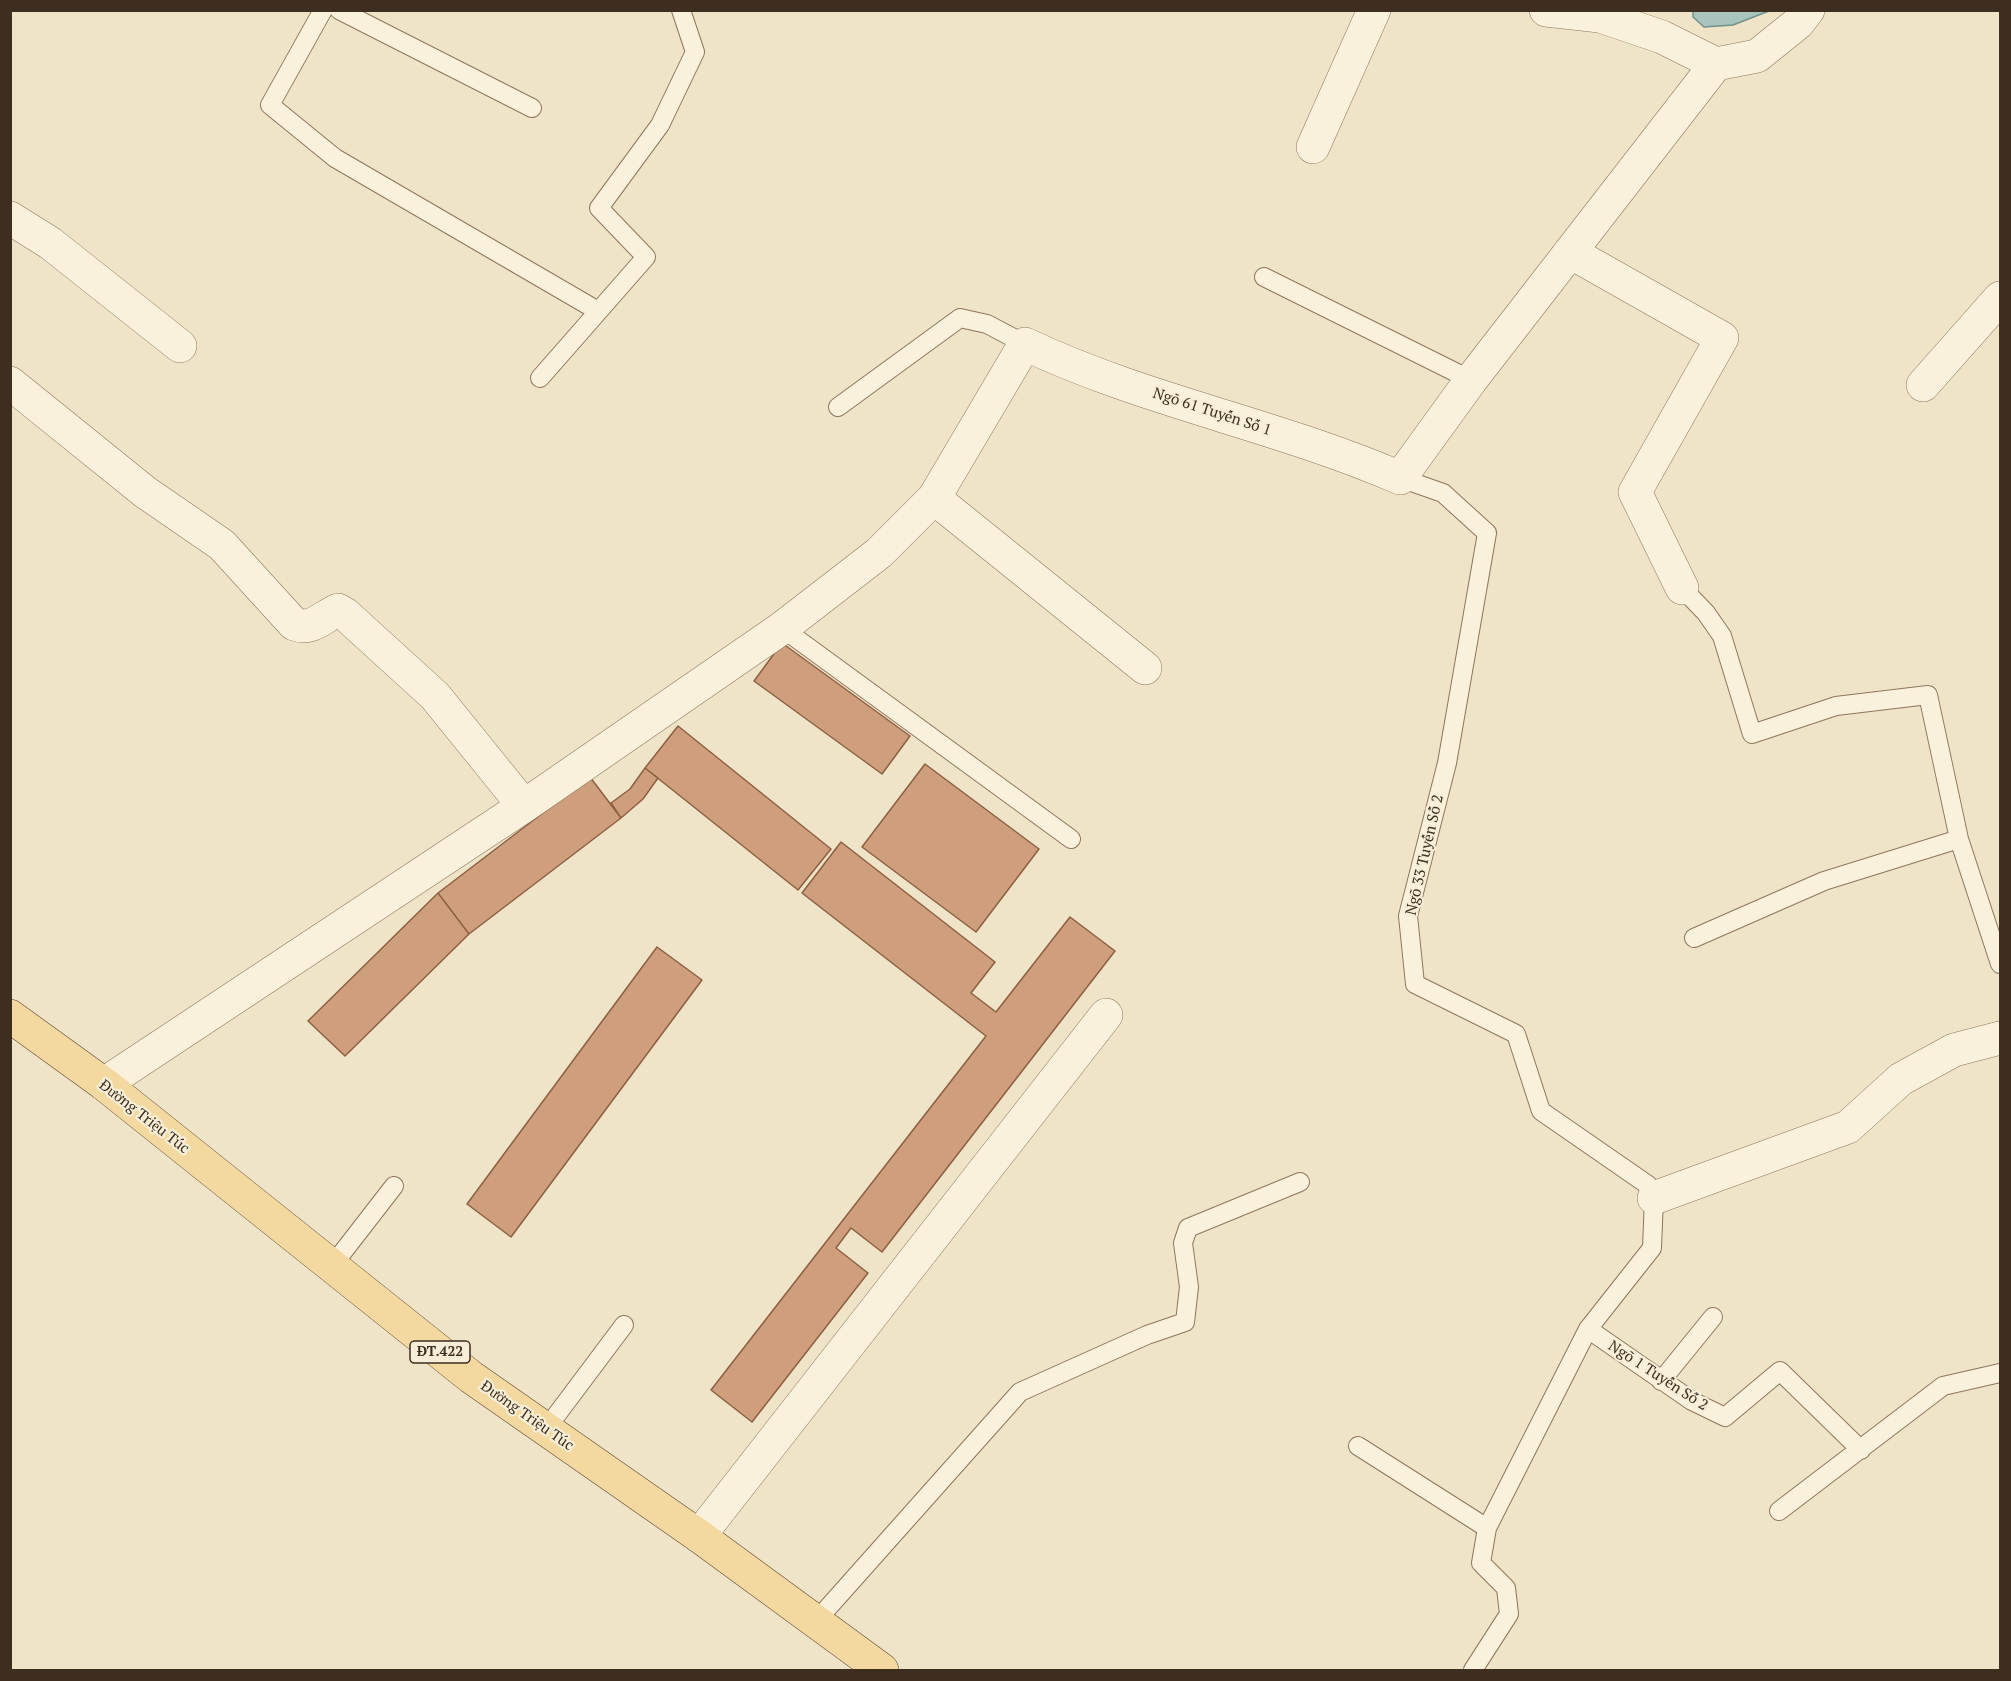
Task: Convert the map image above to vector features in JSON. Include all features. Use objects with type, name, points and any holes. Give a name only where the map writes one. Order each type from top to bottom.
[{"type":"main road","name":"Đường Triệu Túc","points":[[10,1016],[104,1084],[471,1377],[817,1620],[882,1671]]},
{"type":"street","points":[[1313,147],[1374,10]]},
{"type":"street","points":[[1546,10],[1600,16],[1662,37],[1716,64],[1757,56],[1797,23],[1808,10]]},
{"type":"street","points":[[1400,478],[1471,380],[1716,64]]},
{"type":"street","points":[[10,218],[50,243],[180,346]]},
{"type":"street","points":[[1570,252],[1722,338],[1635,492],[1682,588]]},
{"type":"street","points":[[1923,385],[2001,298]]},
{"type":"street","points":[[104,1084],[524,806],[782,628],[879,553],[934,498],[1025,344]]},
{"type":"street","name":"Ngõ 61 Tuyến Số 1","points":[[1025,344],[1059,360],[1187,405],[1344,454],[1400,478]]},
{"type":"street","points":[[10,383],[146,492],[222,545],[294,624],[303,628],[311,626],[338,610],[345,614],[435,696],[524,806]]},
{"type":"street","points":[[934,498],[1145,668]]},
{"type":"street","points":[[699,1536],[1106,1015]]},
{"type":"street","points":[[1654,1198],[1848,1127],[1901,1079],[1954,1050],[2001,1038]]},
{"type":"lane","points":[[322,10],[270,105],[335,158],[598,311]]},
{"type":"lane","points":[[339,10],[532,108]]},
{"type":"lane","points":[[540,378],[646,257],[599,208],[660,125],[695,52],[681,10]]},
{"type":"lane","points":[[1263,277],[1471,380]]},
{"type":"lane","points":[[838,407],[960,318],[987,324],[1025,344]]},
{"type":"lane","name":"Ngõ 33 Tuyến Số 2","points":[[1400,478],[1443,493],[1487,533],[1447,763],[1408,916],[1415,984],[1516,1034],[1541,1111],[1648,1185],[1654,1198]]},
{"type":"lane","points":[[1682,588],[1706,613],[1722,636],[1752,734],[1836,706],[1928,695],[1959,839],[2001,964]]},
{"type":"lane","points":[[782,628],[1071,839]]},
{"type":"lane","points":[[1694,938],[1824,881],[1959,839]]},
{"type":"lane","points":[[817,1620],[1020,1392],[1147,1335],[1185,1322],[1189,1287],[1183,1243],[1188,1228],[1300,1182]]},
{"type":"lane","points":[[332,1266],[394,1186]]},
{"type":"lane","points":[[1473,1671],[1509,1614],[1506,1588],[1481,1563],[1487,1528],[1588,1329],[1653,1248],[1654,1198]]},
{"type":"lane","points":[[1661,1381],[1713,1317]]},
{"type":"lane","points":[[546,1429],[624,1325]]},
{"type":"lane","name":"Ngõ 1 Tuyến Số 2","points":[[1588,1329],[1692,1401],[1725,1417],[1780,1371],[1861,1450]]},
{"type":"lane","points":[[1779,1510],[1943,1386],[2001,1373]]},
{"type":"lane","points":[[1358,1446],[1487,1528]]},
{"type":"water","points":[[1693,10],[1769,11],[1733,25],[1704,27],[1693,17]]},
{"type":"building","points":[[782,643],[910,736],[882,774],[754,681]]},
{"type":"building","points":[[678,726],[831,849],[798,890],[645,768]]},
{"type":"building","points":[[925,764],[1039,849],[976,932],[862,847]]},
{"type":"building","points":[[645,768],[658,778],[643,799],[621,818],[611,803],[630,789]]},
{"type":"building","points":[[590,777],[621,818],[469,934],[438,893]]},
{"type":"building","points":[[841,842],[995,962],[971,993],[996,1012],[1070,917],[1115,951],[882,1252],[851,1228],[836,1248],[868,1273],[752,1422],[711,1390],[986,1036],[802,893]]},
{"type":"building","points":[[438,893],[469,934],[345,1056],[308,1021]]},
{"type":"building","points":[[657,947],[702,980],[511,1237],[467,1204]]}]
